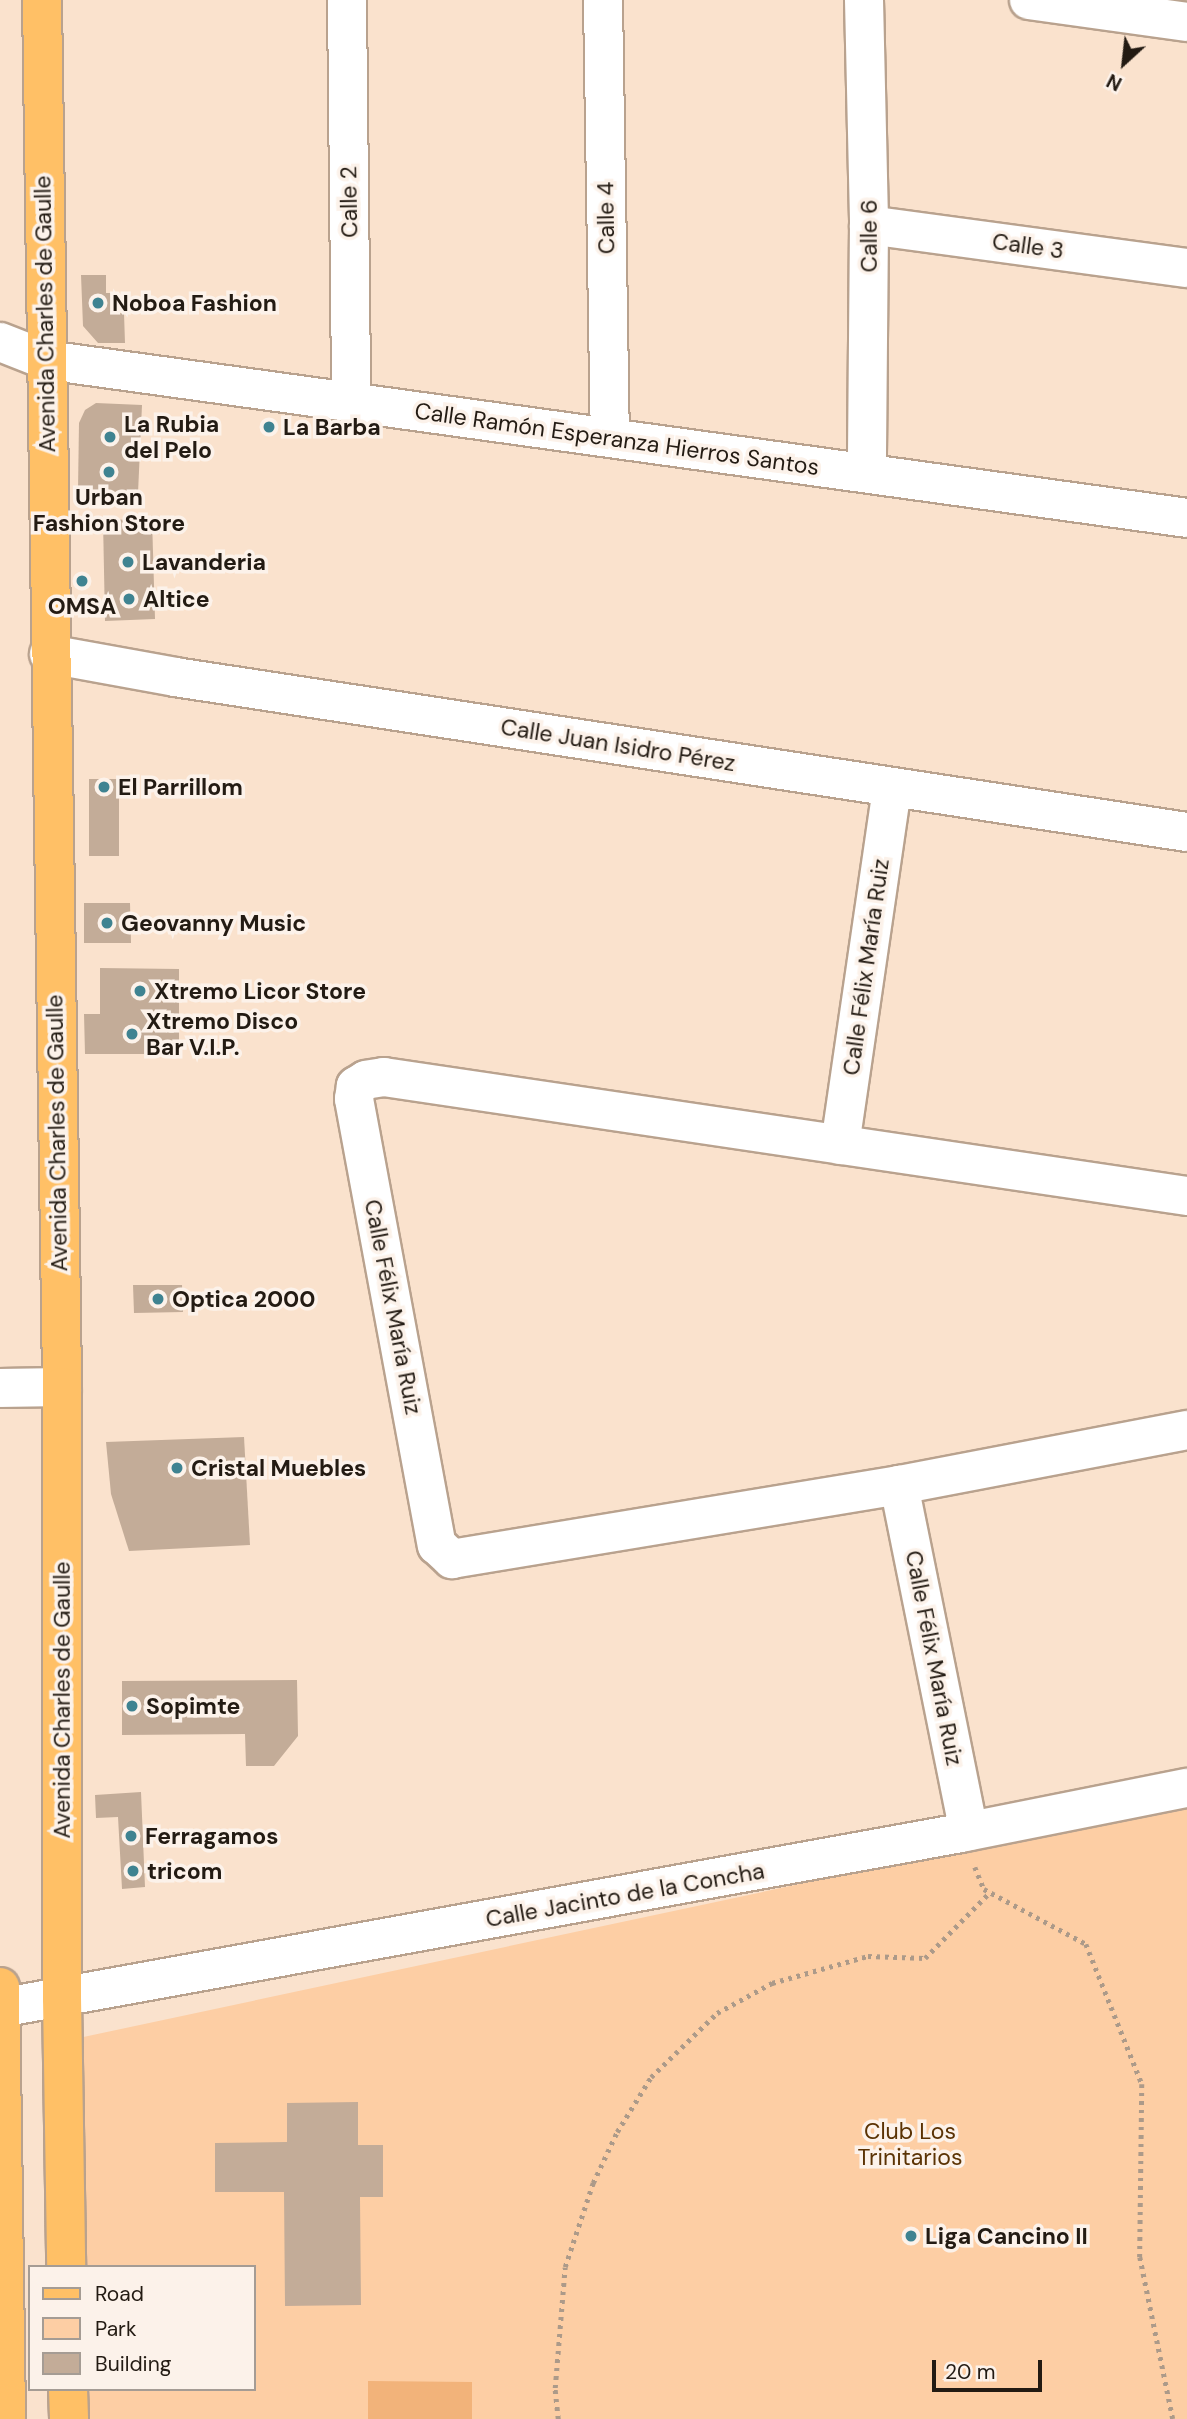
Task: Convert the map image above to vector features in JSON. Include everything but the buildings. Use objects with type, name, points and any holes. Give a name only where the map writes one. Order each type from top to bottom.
[{"type":"main road","name":"Avenida Charles de Gaulle","points":[[42,0],[49,654],[62,1387],[62,1998],[66,2265]]},
{"type":"main road","points":[[0,1987],[6,2419]]},
{"type":"main road","points":[[68,2391],[69,2419]]},
{"type":"street","name":"Calle 2","points":[[347,0],[351,404]]},
{"type":"street","name":"Calle 4","points":[[603,0],[610,437]]},
{"type":"street","name":"Calle 6","points":[[864,0],[869,225],[867,472]]},
{"type":"street","points":[[1029,0],[1187,22]]},
{"type":"street","name":"Calle 3","points":[[869,225],[1187,268]]},
{"type":"street","name":"Calle Ramón Esperanza Hierros Santos","points":[[0,342],[46,360],[1187,518]]},
{"type":"street","name":"Calle Juan Isidro Pérez","points":[[49,654],[175,677],[1187,832]]},
{"type":"street","name":"Calle Félix María Ruiz","points":[[840,1145],[892,788]]},
{"type":"street","name":"Calle Félix María Ruiz","points":[[1187,1196],[384,1077],[366,1080],[356,1086],[354,1099],[437,1545],[452,1559],[899,1485],[1187,1430]]},
{"type":"street","points":[[0,1388],[62,1387]]},
{"type":"street","name":"Calle Félix María Ruiz","points":[[899,1485],[965,1832]]},
{"type":"street","name":"Calle Jacinto de la Concha","points":[[0,2008],[965,1832],[1187,1788]]},
{"type":"path","points":[[965,1832],[984,1889],[1086,1944],[1142,2084],[1140,2257],[1167,2403],[1173,2419]]},
{"type":"path","points":[[558,2419],[555,2388],[565,2267],[593,2183],[617,2133],[651,2077],[716,2013],[772,1983],[812,1969],[868,1956],[925,1958],[990,1892]]},
{"type":"green space","name":"Club Los Trinitarios","points":[[1187,1806],[1187,2419],[80,2419],[80,2391],[256,2391],[256,2265],[78,2265],[74,2039],[959,1850]]},
{"type":"shaded area","points":[[368,2381],[472,2382],[472,2419],[368,2419]]},
{"type":"place","name":"Noboa Fashion","points":[[98,303]]},
{"type":"place","name":"La Barba","points":[[269,427]]},
{"type":"place","name":"La Rubia del Pelo","points":[[110,437]]},
{"type":"place","name":"Urban Fashion Store","points":[[109,472]]},
{"type":"place","name":"Lavanderia","points":[[128,562]]},
{"type":"place","name":"OMSA","points":[[82,581]]},
{"type":"place","name":"Altice","points":[[129,599]]},
{"type":"place","name":"El Parrillom","points":[[104,787]]},
{"type":"place","name":"Geovanny Music","points":[[107,923]]},
{"type":"place","name":"Xtremo Licor Store","points":[[140,991]]},
{"type":"place","name":"Xtremo Disco Bar V.I.P.","points":[[132,1034]]},
{"type":"place","name":"Optica 2000","points":[[158,1299]]},
{"type":"place","name":"Cristal Muebles","points":[[177,1468]]},
{"type":"place","name":"Sopimte","points":[[132,1706]]},
{"type":"place","name":"Ferragamos","points":[[131,1836]]},
{"type":"place","name":"tricom","points":[[133,1871]]},
{"type":"place","name":"Liga Cancino II","points":[[911,2236]]}]
